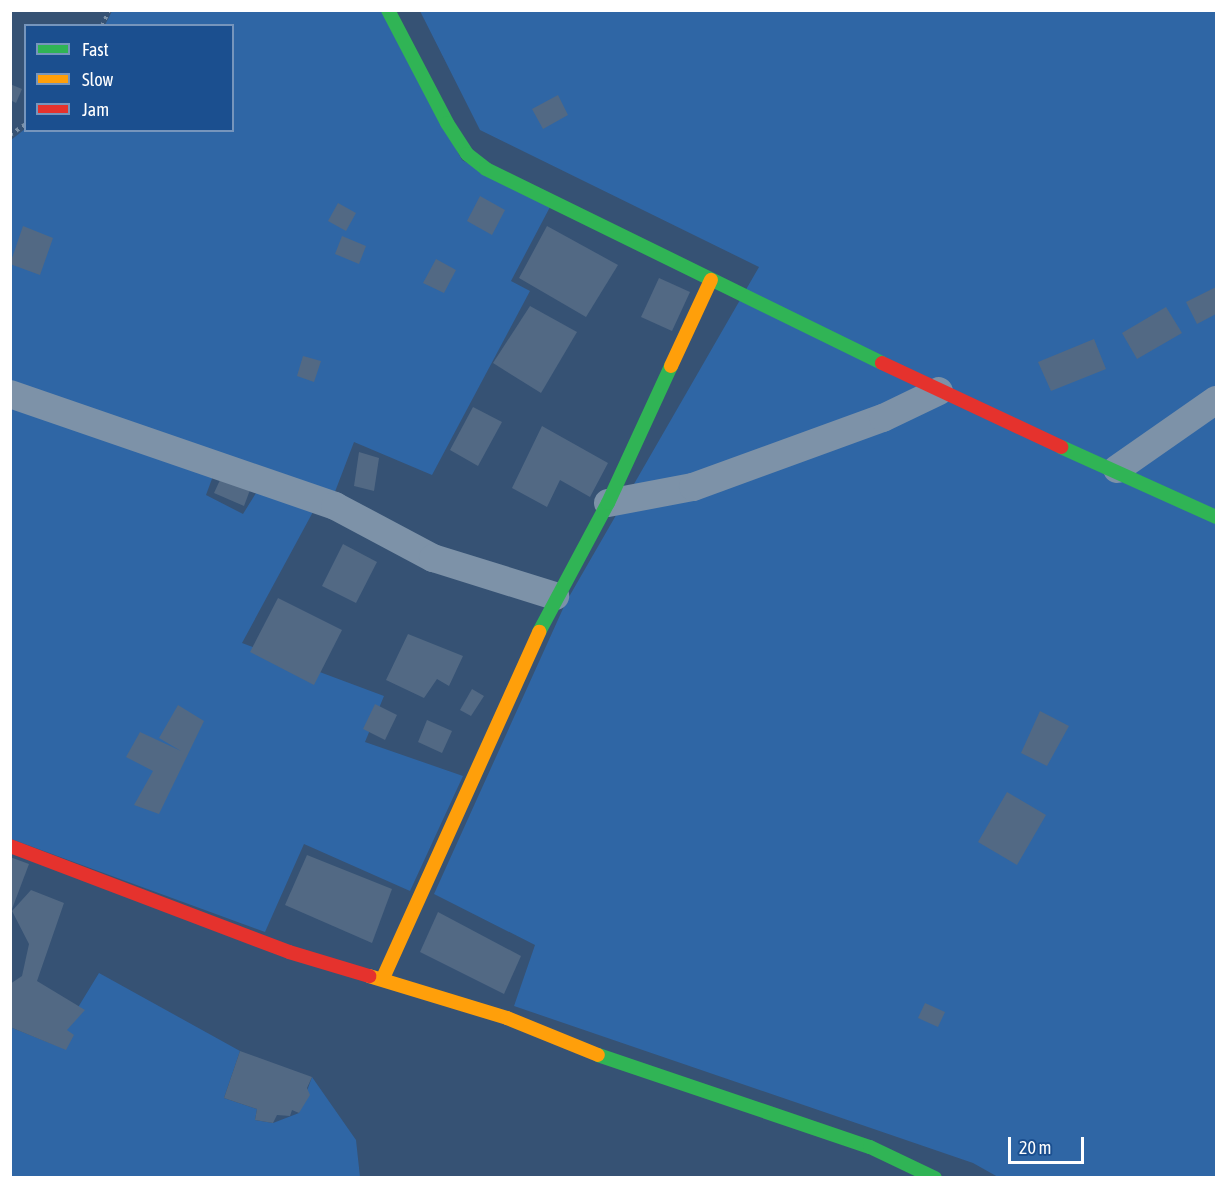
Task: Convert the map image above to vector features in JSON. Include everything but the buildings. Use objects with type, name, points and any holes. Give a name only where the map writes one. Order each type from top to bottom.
[{"type":"street","points":[[388,10],[429,94],[467,154],[486,169],[939,391],[1117,469],[1216,517]]},
{"type":"street","points":[[383,978],[555,596],[608,504],[711,280]]},
{"type":"street","points":[[608,504],[693,487],[883,418],[939,391]]},
{"type":"street","points":[[10,394],[335,506],[433,558],[555,596]]},
{"type":"street","points":[[1117,469],[1216,400]]},
{"type":"street","points":[[10,846],[289,952],[383,978],[507,1018],[636,1070],[870,1147],[935,1178]]},
{"type":"path","points":[[103,24],[109,10]]},
{"type":"path","points":[[10,135],[24,125]]},
{"type":"shaded area","points":[[112,11],[382,11],[462,160],[550,207],[511,281],[530,291],[432,475],[354,442],[333,497],[11,386],[11,140],[24,130],[24,132],[234,132],[234,24],[106,24]]},
{"type":"shaded area","points":[[420,11],[1216,11],[1216,1177],[998,1177],[973,1163],[514,1006],[535,945],[434,894],[566,602],[759,267],[480,130]]},
{"type":"shaded area","points":[[10,405],[213,476],[206,495],[243,514],[259,488],[314,510],[242,643],[384,696],[365,742],[463,776],[410,891],[304,844],[265,932],[11,839]]},
{"type":"shaded area","points":[[99,973],[240,1051],[224,1098],[257,1109],[255,1120],[273,1123],[299,1113],[312,1077],[356,1140],[360,1177],[11,1177],[10,1027],[55,1045]]},
{"type":"traffic: fast","points":[[388,10],[447,123],[467,154],[486,169],[882,363]]},
{"type":"traffic: fast","points":[[539,632],[608,503],[671,366]]},
{"type":"traffic: fast","points":[[1061,447],[1216,517]]},
{"type":"traffic: fast","points":[[598,1055],[870,1147],[935,1178]]},
{"type":"traffic: slow","points":[[671,366],[711,280]]},
{"type":"traffic: slow","points":[[383,978],[539,632]]},
{"type":"traffic: slow","points":[[369,976],[507,1018],[598,1055]]},
{"type":"traffic: jam","points":[[882,363],[1061,447]]},
{"type":"traffic: jam","points":[[10,846],[289,952],[369,976]]}]
